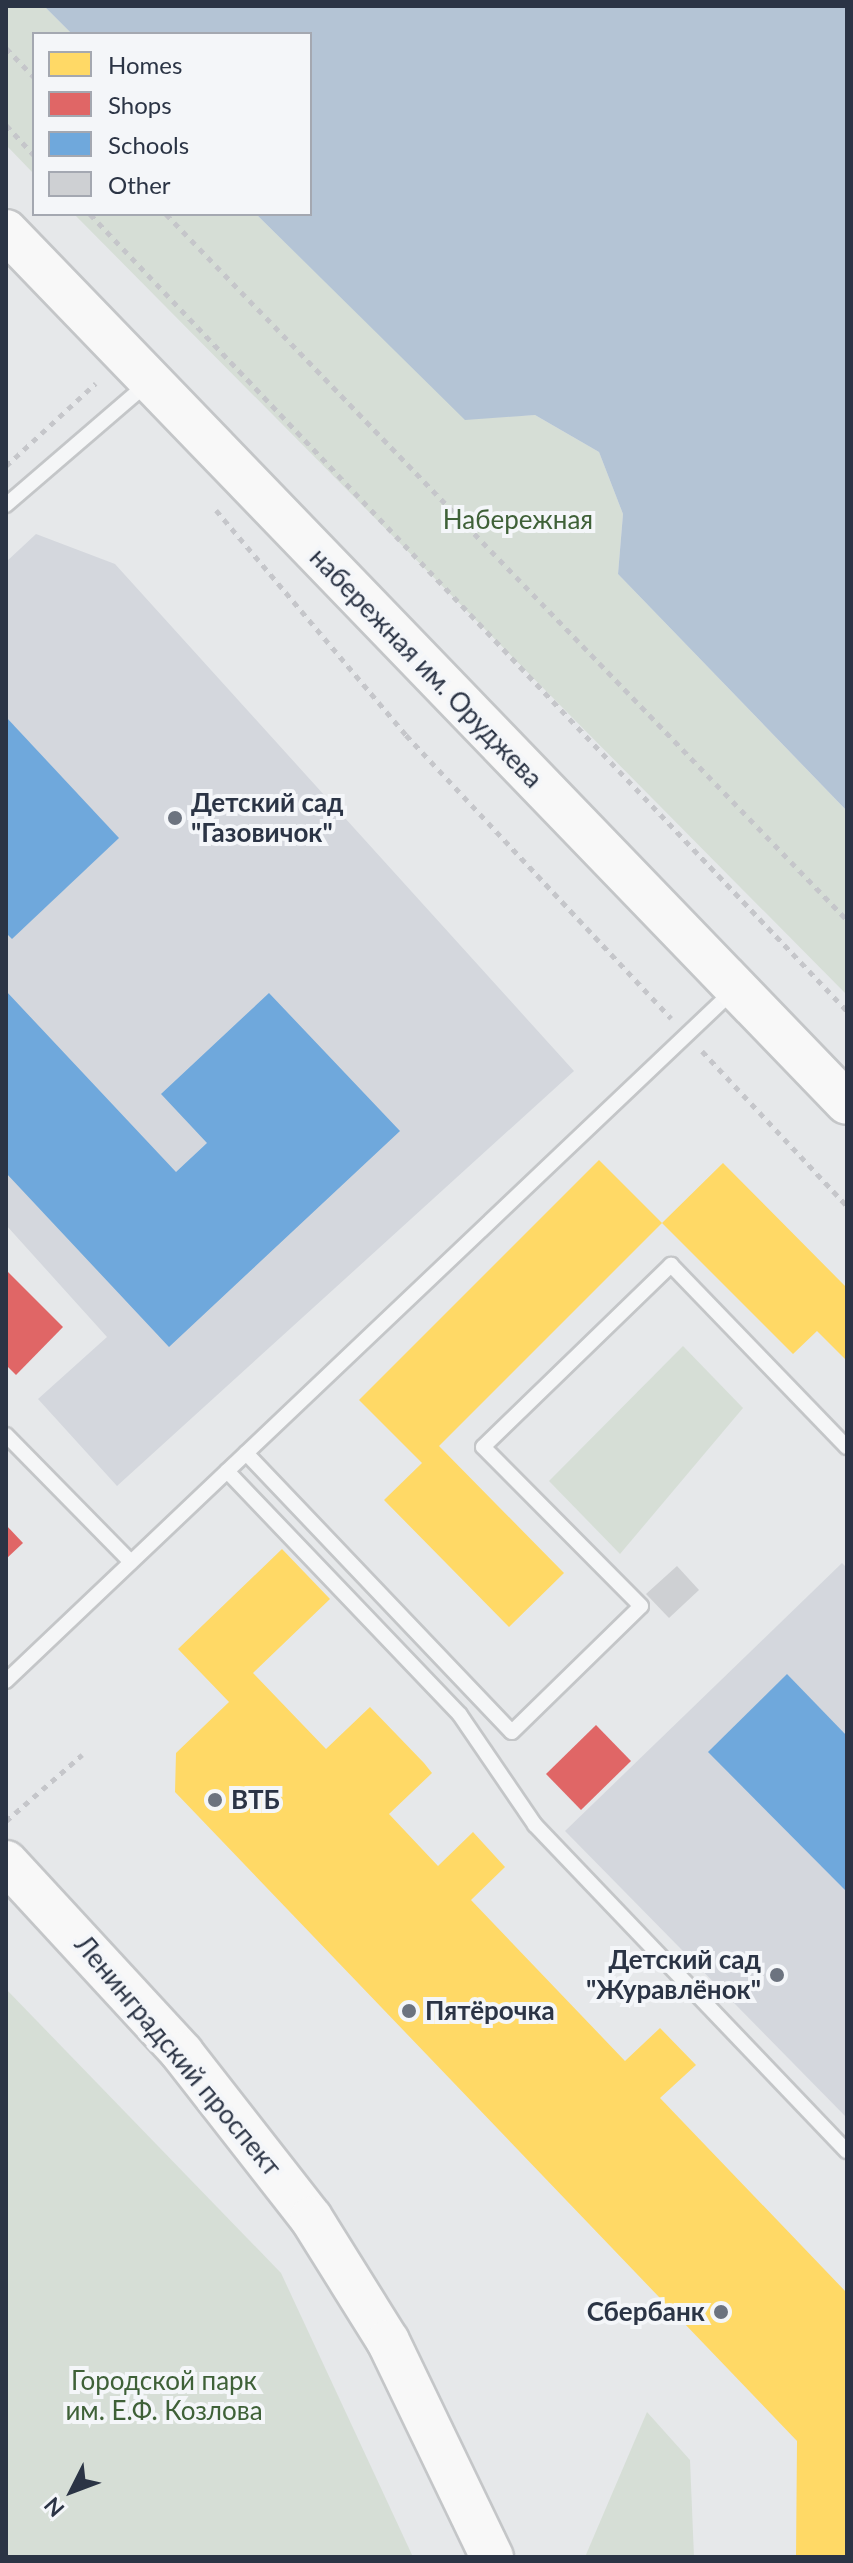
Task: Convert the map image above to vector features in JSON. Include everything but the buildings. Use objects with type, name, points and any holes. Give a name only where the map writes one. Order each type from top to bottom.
[{"type":"street","name":"набережная им. Оруджева","points":[[6,231],[138,393],[847,1103]]},
{"type":"street","name":"Ленинградский проспект","points":[[6,1862],[191,2063],[311,2218],[388,2341],[492,2557]]},
{"type":"lane","points":[[6,505],[138,393]]},
{"type":"lane","points":[[6,1681],[736,989]]},
{"type":"lane","points":[[246,1453],[512,1732],[641,1606],[483,1447],[671,1265],[847,1447]]},
{"type":"lane","points":[[6,1435],[131,1562]]},
{"type":"lane","points":[[227,1471],[460,1715],[535,1825],[847,2151]]},
{"type":"path","points":[[6,48],[32,75]]},
{"type":"path","points":[[6,125],[32,153]]},
{"type":"path","points":[[92,216],[847,1011]]},
{"type":"path","points":[[168,216],[847,920]]},
{"type":"path","points":[[90,369],[100,379],[138,393]]},
{"type":"path","points":[[6,466],[100,379]]},
{"type":"path","points":[[206,499],[406,735],[847,1206]]},
{"type":"path","points":[[6,1821],[82,1755]]},
{"type":"shaded area","name":"Детский сад \"Газовичок\"","points":[[36,534],[115,564],[574,1071],[117,1486],[38,1399],[107,1337],[6,1225],[6,562]]},
{"type":"shaded area","name":"Детский сад \"Журавлёнок\"","points":[[842,1563],[847,1568],[847,2118],[565,1831]]},
{"type":"green space","points":[[6,6],[44,6],[70,32],[32,32],[32,172],[6,145]]},
{"type":"green space","name":"Набережная","points":[[76,216],[258,216],[465,419],[535,415],[599,452],[623,514],[618,574],[847,811],[847,995]]},
{"type":"green space","points":[[683,1346],[743,1408],[620,1554],[549,1481]]},
{"type":"green space","name":"Городской парк им. Е.Ф. Козлова","points":[[6,1989],[281,2273],[413,2557],[6,2557]]},
{"type":"green space","points":[[647,2412],[690,2460],[694,2557],[585,2557]]},
{"type":"water","points":[[44,6],[847,6],[847,811],[618,574],[623,514],[599,452],[535,415],[465,420],[258,216],[312,216],[312,32],[70,32]]},
{"type":"place","name":"Детский сад \"Газовичок\"","points":[[175,818]]},
{"type":"place","name":"ВТБ","points":[[215,1800]]},
{"type":"place","name":"Детский сад \"Журавлёнок\"","points":[[777,1975]]},
{"type":"place","name":"Пятёрочка","points":[[409,2011]]},
{"type":"place","name":"Сбербанк","points":[[721,2312]]}]
